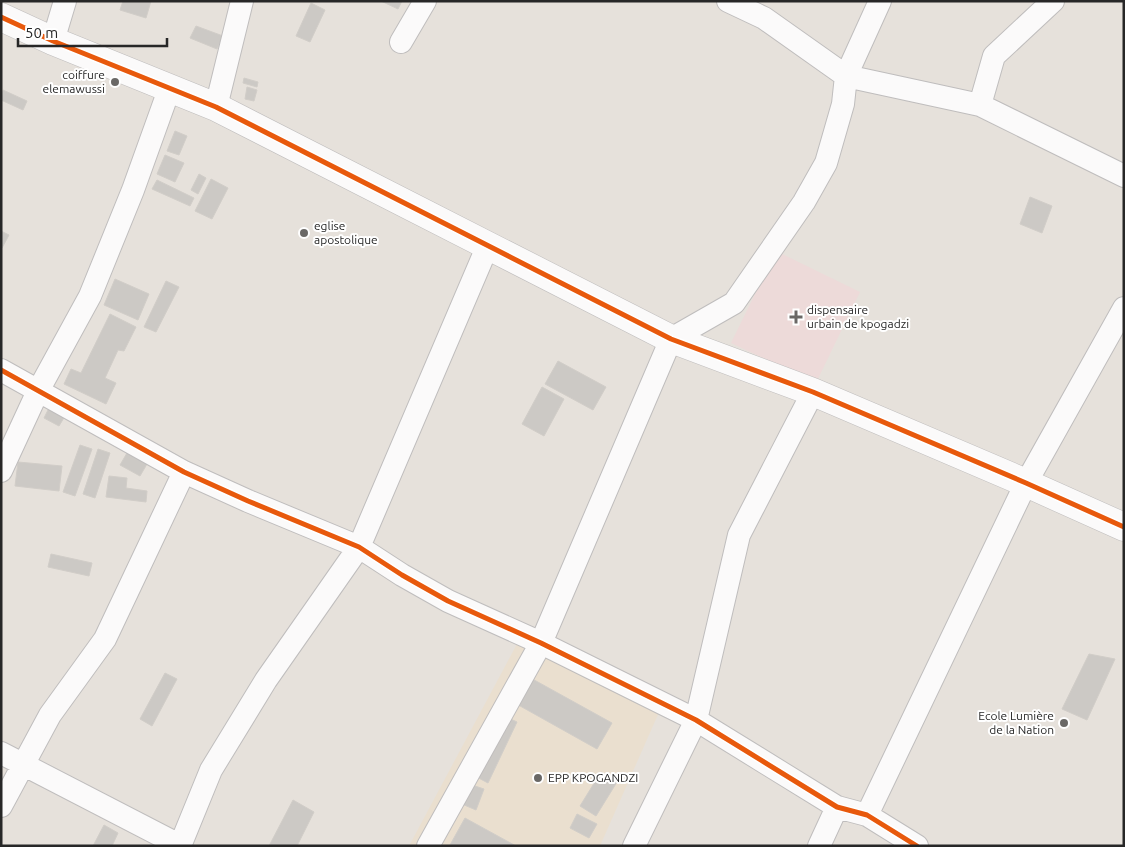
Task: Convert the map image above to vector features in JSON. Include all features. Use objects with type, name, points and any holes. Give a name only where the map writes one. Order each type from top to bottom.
[{"type":"street","points":[[53,41],[66,1]]},
{"type":"street","points":[[216,107],[242,1]]},
{"type":"street","points":[[402,42],[426,1]]},
{"type":"street","points":[[728,1],[764,18],[846,76],[980,105],[1124,176]]},
{"type":"street","points":[[428,846],[541,643],[672,339],[734,303],[804,202],[826,163],[843,104],[846,76],[880,1]]},
{"type":"street","points":[[980,105],[994,56],[1053,1]]},
{"type":"street","points":[[1,17],[53,41],[216,107],[672,339],[813,392],[1124,527]]},
{"type":"street","points":[[1,471],[38,391],[90,296],[133,190],[170,87]]},
{"type":"street","points":[[1,753],[181,846],[211,770],[266,680],[359,547],[488,245]]},
{"type":"street","points":[[867,815],[1026,483],[1124,308]]},
{"type":"street","points":[[1,370],[184,472],[359,547],[402,575],[448,601],[541,643],[696,720],[837,807],[867,815],[917,846]]},
{"type":"street","points":[[634,846],[696,720],[739,535],[813,392]]},
{"type":"street","points":[[1,806],[50,715],[105,639],[184,472]]},
{"type":"street","points":[[819,846],[837,807]]},
{"type":"shaded area","name":"dispensaire urbain de kpogadzi","points":[[776,251],[860,292],[816,383],[731,343]]},
{"type":"shaded area","name":"EPP KPOGANDZI","points":[[517,644],[660,710],[600,846],[409,846]]},
{"type":"building","points":[[123,1],[151,1],[146,18],[120,10]]},
{"type":"building","points":[[381,1],[402,1],[398,9]]},
{"type":"building","points":[[311,3],[325,10],[310,42],[296,36]]},
{"type":"building","points":[[196,26],[223,36],[217,49],[190,38]]},
{"type":"building","points":[[244,78],[258,82],[257,87],[243,83]]},
{"type":"building","points":[[247,87],[257,90],[254,101],[245,99]]},
{"type":"building","points":[[3,90],[27,101],[23,110],[1,100]]},
{"type":"building","points":[[175,131],[187,136],[179,155],[167,151]]},
{"type":"building","points":[[165,155],[184,163],[175,182],[157,174]]},
{"type":"building","points":[[199,174],[206,178],[198,194],[191,190]]},
{"type":"building","points":[[211,179],[228,188],[212,219],[195,211]]},
{"type":"building","points":[[157,180],[194,198],[190,206],[152,189]]},
{"type":"building","points":[[1030,197],[1052,206],[1042,233],[1020,224]]},
{"type":"building","points":[[1,231],[9,235],[2,248],[1,248]]},
{"type":"building","points":[[115,279],[149,294],[138,320],[104,305]]},
{"type":"building","points":[[166,281],[179,287],[156,332],[144,327]]},
{"type":"building","points":[[110,314],[136,327],[124,351],[118,350],[105,378],[116,383],[106,404],[64,384],[71,369],[81,373]]},
{"type":"building","points":[[558,361],[606,387],[593,410],[545,384]]},
{"type":"building","points":[[542,387],[564,399],[544,436],[522,424]]},
{"type":"building","points":[[49,408],[65,416],[59,426],[44,418]]},
{"type":"building","points":[[80,445],[92,449],[75,496],[63,492]]},
{"type":"building","points":[[98,449],[110,453],[95,498],[83,494]]},
{"type":"building","points":[[127,453],[147,464],[140,476],[120,465]]},
{"type":"building","points":[[18,462],[62,466],[59,491],[15,486]]},
{"type":"building","points":[[109,476],[127,478],[126,488],[147,491],[146,502],[106,497]]},
{"type":"building","points":[[51,554],[92,563],[89,576],[48,567]]},
{"type":"building","points":[[1089,654],[1115,659],[1087,720],[1062,709]]},
{"type":"building","points":[[165,673],[177,679],[152,726],[140,719]]},
{"type":"building","points":[[527,676],[612,723],[597,749],[513,702]]},
{"type":"building","points":[[502,715],[517,722],[488,783],[473,775]]},
{"type":"building","points":[[601,772],[617,782],[596,816],[580,806]]},
{"type":"building","points":[[469,784],[484,789],[476,810],[462,804]]},
{"type":"building","points":[[293,800],[314,812],[297,846],[269,846]]},
{"type":"building","points":[[577,814],[597,824],[589,838],[570,828]]},
{"type":"building","points":[[465,818],[516,846],[450,845]]},
{"type":"building","points":[[104,825],[118,833],[112,846],[93,846]]},
{"type":"cycle path","points":[[1,17],[53,41],[216,107],[671,339],[813,392],[1124,527]]},
{"type":"cycle path","points":[[1,370],[184,472],[359,547],[402,575],[448,601],[541,643],[696,720],[837,807],[867,815],[917,846]]},
{"type":"place","name":"coiffure elemawussi","points":[[115,82]]},
{"type":"place","name":"eglise apostolique","points":[[304,233]]},
{"type":"place","name":"dispensaire urbain de kpogadzi","points":[[796,317]]},
{"type":"place","name":"Ecole Lumière de la Nation","points":[[1064,723]]},
{"type":"place","name":"EPP KPOGANDZI","points":[[538,778]]}]
